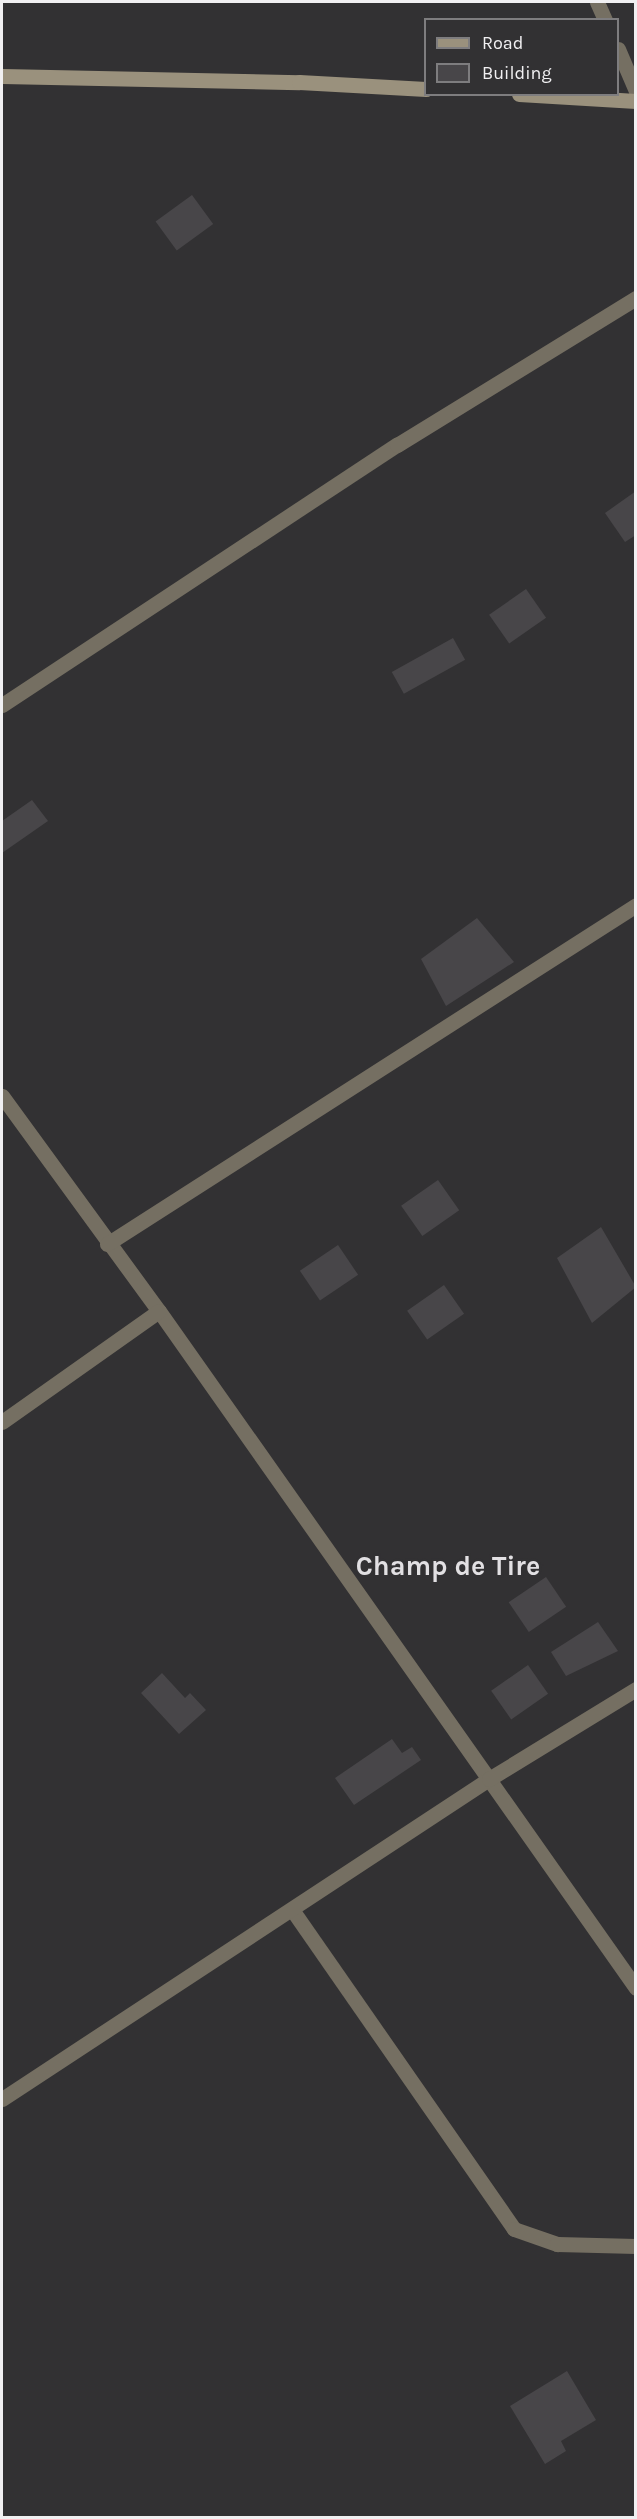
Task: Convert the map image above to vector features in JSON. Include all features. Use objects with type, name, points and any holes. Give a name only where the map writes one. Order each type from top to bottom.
[{"type":"main road","points":[[2,76],[299,82],[424,89]]},
{"type":"main road","points":[[552,96],[636,101]]},
{"type":"street","points":[[597,2],[604,18]]},
{"type":"street","points":[[619,51],[636,91]]},
{"type":"street","points":[[2,705],[397,445],[636,298]]},
{"type":"street","points":[[107,1244],[636,905]]},
{"type":"street","points":[[2,1096],[107,1244],[159,1311],[636,1989]]},
{"type":"street","points":[[2,1422],[159,1311]]},
{"type":"street","points":[[2,2099],[293,1911],[489,1779],[636,1689]]},
{"type":"street","points":[[293,1911],[514,2229],[557,2244],[636,2246]]},
{"type":"building","points":[[192,195],[213,224],[177,251],[156,221]]},
{"type":"building","points":[[636,491],[636,535],[625,542],[605,513]]},
{"type":"building","points":[[526,589],[546,618],[509,643],[489,615]]},
{"type":"building","points":[[453,638],[465,660],[404,694],[392,672]]},
{"type":"building","points":[[32,800],[48,821],[2,853],[2,821]]},
{"type":"building","points":[[477,918],[514,962],[446,1006],[421,959]]},
{"type":"building","points":[[438,1180],[459,1210],[422,1236],[401,1206]]},
{"type":"building","points":[[601,1227],[636,1287],[592,1323],[557,1258]]},
{"type":"building","points":[[338,1245],[358,1275],[320,1301],[300,1271]]},
{"type":"building","points":[[444,1285],[464,1314],[427,1339],[407,1311]]},
{"type":"building","points":[[546,1577],[566,1607],[529,1632],[509,1602]]},
{"type":"building","points":[[598,1622],[618,1651],[566,1676],[551,1652]]},
{"type":"building","points":[[528,1665],[548,1694],[511,1719],[491,1691]]},
{"type":"building","points":[[162,1673],[185,1698],[190,1693],[206,1710],[179,1734],[141,1693]]},
{"type":"building","points":[[392,1739],[402,1753],[412,1747],[421,1760],[354,1805],[335,1778]]},
{"type":"building","points":[[567,2371],[596,2420],[561,2441],[566,2451],[545,2464],[510,2406]]},
{"type":"district","name":"Champ de Tire","points":[[448,1567]]}]
